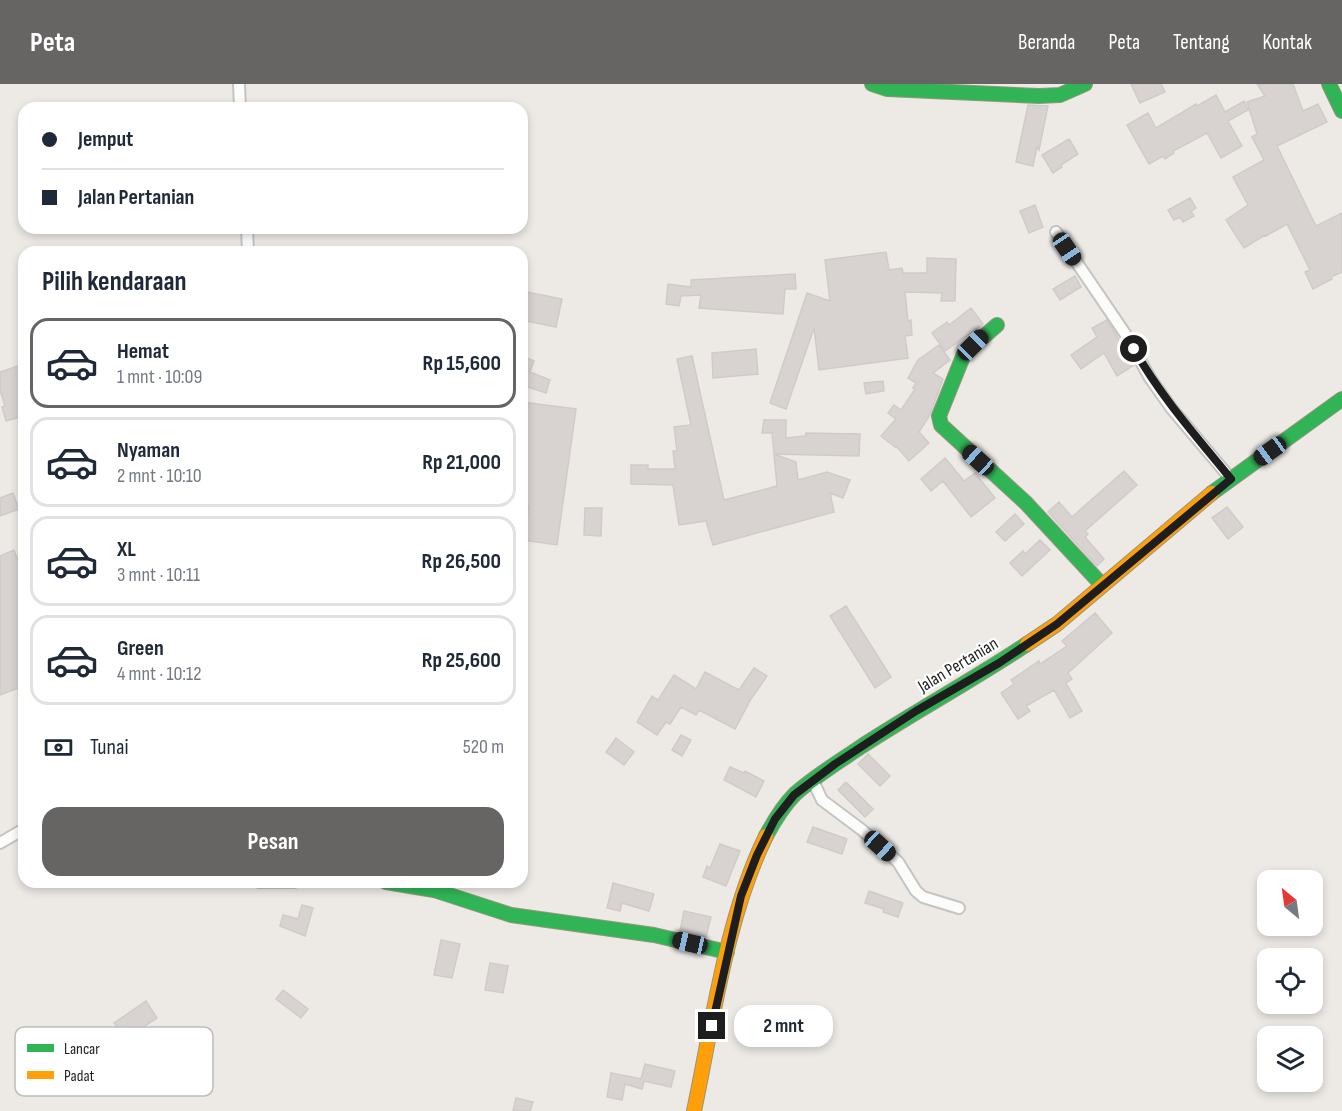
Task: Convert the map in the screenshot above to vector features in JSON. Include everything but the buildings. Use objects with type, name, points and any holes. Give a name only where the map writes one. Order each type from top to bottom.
[{"type":"street","points":[[239,84],[240,102]]},
{"type":"street","points":[[872,84],[898,90],[1039,96],[1060,95],[1085,84]]},
{"type":"street","points":[[1329,84],[1342,111]]},
{"type":"street","points":[[1056,232],[1126,334],[1150,378],[1231,479]]},
{"type":"street","points":[[997,325],[964,354],[939,416],[941,425],[1026,503],[1102,585]]},
{"type":"street","name":"Jalan Pertanian","points":[[694,1111],[741,896],[757,855],[775,819],[794,795],[835,764],[916,711],[999,663],[1057,624],[1231,479],[1342,399]]},
{"type":"street","points":[[813,781],[822,800],[862,830],[898,862],[916,891],[923,897],[959,908]]},
{"type":"street","points":[[0,843],[18,832]]},
{"type":"street","points":[[422,888],[512,915],[624,932],[654,934],[727,952]]},
{"type":"traffic: fast","points":[[872,84],[887,89],[1039,96],[1060,95],[1085,84]]},
{"type":"traffic: fast","points":[[1329,84],[1342,111]]},
{"type":"traffic: fast","points":[[997,325],[964,354],[939,416],[941,425],[1026,503],[1102,585]]},
{"type":"traffic: fast","points":[[1212,493],[1342,399]]},
{"type":"traffic: fast","points":[[766,836],[795,794],[811,781],[882,733],[1027,644]]},
{"type":"traffic: fast","points":[[422,888],[511,915],[654,935],[727,952]]},
{"type":"traffic: slow","points":[[1027,644],[1057,624],[1212,493]]},
{"type":"traffic: slow","points":[[694,1111],[731,935],[752,868],[766,836]]},
{"type":"route","points":[[712,1026],[741,896],[757,855],[775,819],[794,795],[835,764],[916,711],[999,663],[1057,624],[1231,479],[1172,409],[1150,378],[1134,349]]}]
